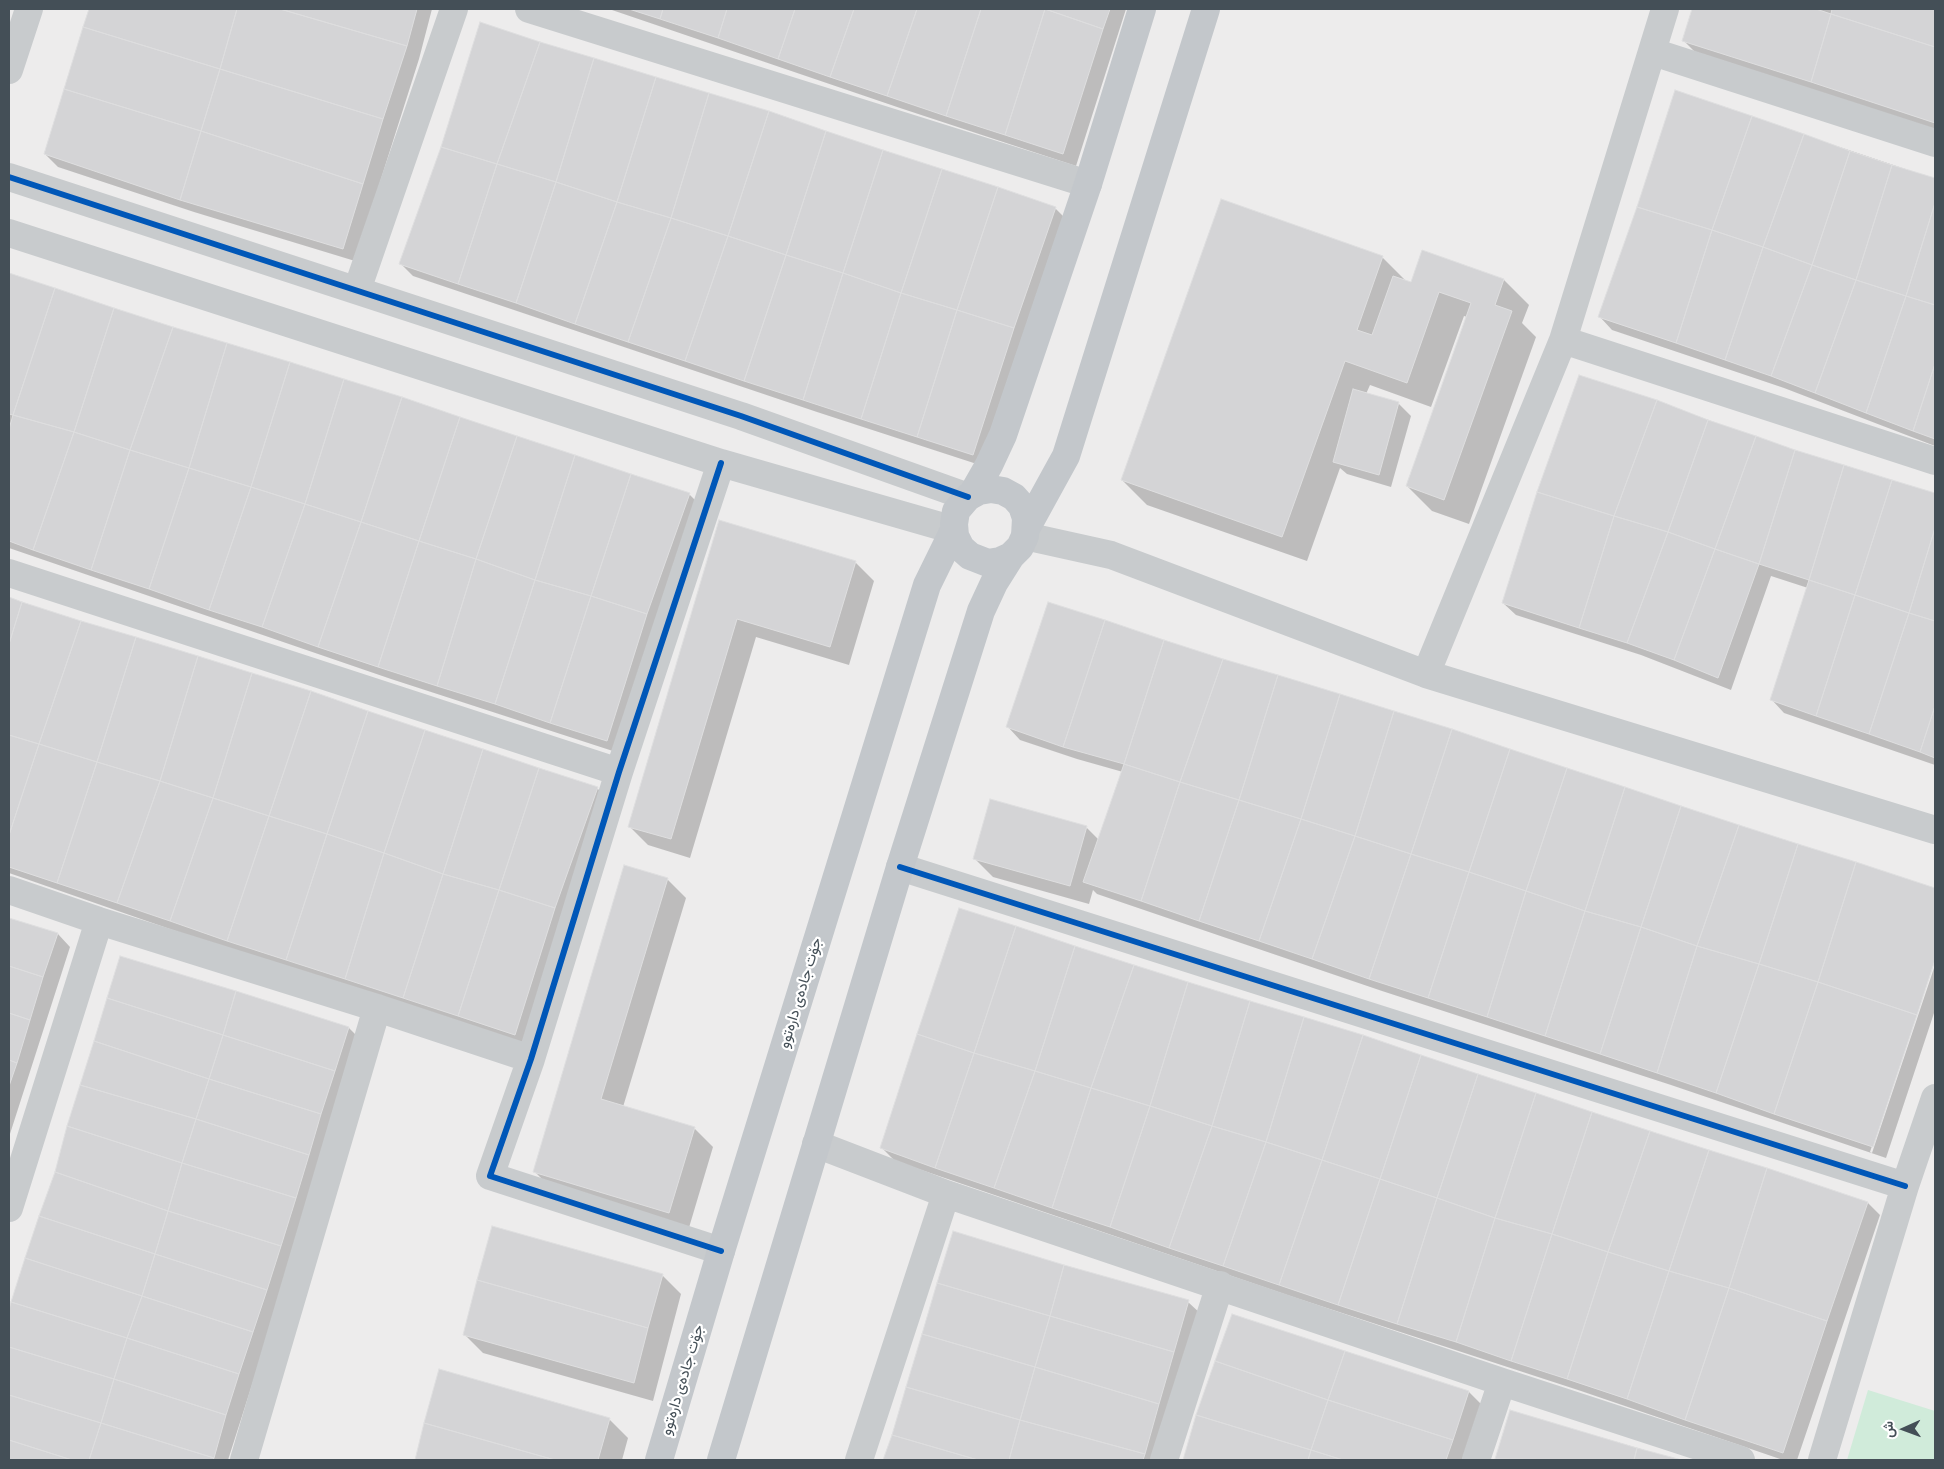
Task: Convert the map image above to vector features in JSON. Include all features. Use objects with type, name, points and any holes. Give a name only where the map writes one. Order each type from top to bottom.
[{"type":"main road","points":[[971,495],[991,489],[1008,494],[1022,506],[1026,518],[1021,540],[994,562],[976,559],[961,548],[954,530],[956,512],[971,495],[989,465],[1002,435],[1088,184],[1142,9]]},
{"type":"main road","points":[[721,1460],[900,866],[981,611],[1066,456],[1206,9]]},
{"type":"main road","name":"جۆت جادەی دارەتوو","points":[[659,1460],[721,1251],[927,585],[954,530]]},
{"type":"street","points":[[9,70],[29,9]]},
{"type":"street","points":[[357,290],[454,9]]},
{"type":"street","points":[[529,9],[1088,184]]},
{"type":"street","points":[[1426,674],[1562,340],[1666,9]]},
{"type":"street","points":[[1653,52],[1935,143]]},
{"type":"street","points":[[9,177],[741,416],[971,495]]},
{"type":"street","points":[[9,233],[721,464],[954,530]]},
{"type":"street","points":[[1562,340],[1935,461]]},
{"type":"street","points":[[721,464],[620,772],[531,1059],[490,1176],[721,1251]]},
{"type":"street","points":[[1021,540],[1111,555],[1426,674],[1935,830]]},
{"type":"street","points":[[9,573],[620,772]]},
{"type":"street","points":[[900,866],[1905,1186]]},
{"type":"street","points":[[9,890],[99,921],[377,1008],[531,1059]]},
{"type":"street","points":[[9,1208],[99,921]]},
{"type":"street","points":[[244,1460],[377,1008]]},
{"type":"street","points":[[1822,1460],[1905,1186],[1935,1098]]},
{"type":"street","points":[[816,1144],[946,1194],[1220,1285],[1502,1382],[1741,1460]]},
{"type":"street","points":[[859,1460],[946,1194]]},
{"type":"street","points":[[1164,1460],[1220,1285]]},
{"type":"street","points":[[1476,1460],[1502,1382]]},
{"type":"green space","points":[[1868,1390],[1935,1411],[1935,1460],[1847,1460]]},
{"type":"building","points":[[89,9],[237,9],[220,69],[83,27]]},
{"type":"building","points":[[237,9],[280,9],[407,46],[383,119],[220,69]]},
{"type":"building","points":[[280,9],[417,9],[407,46]]},
{"type":"building","points":[[629,9],[663,9],[660,19]]},
{"type":"building","points":[[663,9],[727,9],[718,38],[660,19]]},
{"type":"building","points":[[727,9],[795,9],[778,59],[718,38]]},
{"type":"building","points":[[795,9],[854,9],[830,77],[778,59]]},
{"type":"building","points":[[854,9],[917,9],[887,96],[830,77]]},
{"type":"building","points":[[917,9],[981,9],[946,116],[887,96]]},
{"type":"building","points":[[981,9],[1045,9],[1005,135],[946,116]]},
{"type":"building","points":[[1045,9],[1103,29],[1063,154],[1005,135]]},
{"type":"building","points":[[1045,9],[1110,9],[1103,29]]},
{"type":"building","points":[[1692,9],[1816,9],[1831,14],[1811,82],[1682,41]]},
{"type":"building","points":[[1832,9],[1935,9],[1935,47],[1831,14]]},
{"type":"building","points":[[1831,14],[1935,47],[1935,123],[1811,82]]},
{"type":"building","points":[[480,22],[540,42],[497,164],[441,147]]},
{"type":"building","points":[[83,27],[220,69],[201,131],[64,89]]},
{"type":"building","points":[[540,42],[594,58],[556,182],[497,164]]},
{"type":"building","points":[[594,58],[656,77],[617,202],[556,182]]},
{"type":"building","points":[[220,69],[383,119],[363,184],[201,131]]},
{"type":"building","points":[[656,77],[709,93],[671,218],[617,202]]},
{"type":"building","points":[[64,89],[201,131],[180,200],[44,154]]},
{"type":"building","points":[[1675,90],[1752,116],[1712,230],[1637,207]]},
{"type":"building","points":[[709,93],[769,111],[728,236],[671,218]]},
{"type":"building","points":[[769,111],[826,131],[786,255],[728,236]]},
{"type":"building","points":[[1752,116],[1804,134],[1763,247],[1712,230]]},
{"type":"building","points":[[201,131],[363,184],[343,249],[180,200]]},
{"type":"building","points":[[826,131],[883,150],[843,273],[786,255]]},
{"type":"building","points":[[1804,134],[1850,151],[1812,265],[1763,247]]},
{"type":"building","points":[[441,147],[497,164],[458,284],[399,264]]},
{"type":"building","points":[[883,150],[942,169],[901,293],[843,273]]},
{"type":"building","points":[[1850,151],[1892,165],[1856,280],[1812,265]]},
{"type":"building","points":[[497,164],[556,182],[516,303],[458,284]]},
{"type":"building","points":[[1892,165],[1935,178],[1935,203],[1906,296],[1856,280]]},
{"type":"building","points":[[942,169],[998,187],[957,310],[901,293]]},
{"type":"building","points":[[556,182],[617,202],[575,324],[516,303]]},
{"type":"building","points":[[998,187],[1056,207],[1014,328],[957,310]]},
{"type":"building","points":[[1221,199],[1383,256],[1357,330],[1372,335],[1393,276],[1411,282],[1422,250],[1504,279],[1495,305],[1512,311],[1444,500],[1406,486],[1471,303],[1439,292],[1407,383],[1345,361],[1282,537],[1121,480]]},
{"type":"building","points":[[617,202],[671,218],[628,342],[575,324]]},
{"type":"building","points":[[1935,203],[1935,305],[1906,296]]},
{"type":"building","points":[[1637,207],[1712,230],[1676,343],[1598,317]]},
{"type":"building","points":[[671,218],[728,236],[685,361],[628,342]]},
{"type":"building","points":[[1712,230],[1763,247],[1725,360],[1676,343]]},
{"type":"building","points":[[728,236],[786,255],[744,381],[685,361]]},
{"type":"building","points":[[1763,247],[1812,265],[1771,376],[1725,360]]},
{"type":"building","points":[[786,255],[843,273],[803,400],[744,381]]},
{"type":"building","points":[[1812,265],[1856,280],[1815,393],[1771,376]]},
{"type":"building","points":[[9,273],[55,288],[13,415],[9,414]]},
{"type":"building","points":[[843,273],[901,293],[861,419],[803,400]]},
{"type":"building","points":[[1856,280],[1906,296],[1866,413],[1815,393]]},
{"type":"building","points":[[55,288],[114,308],[74,432],[13,415]]},
{"type":"building","points":[[901,293],[957,310],[917,437],[861,419]]},
{"type":"building","points":[[1906,296],[1935,305],[1935,364],[1913,431],[1866,413]]},
{"type":"building","points":[[114,308],[173,327],[130,450],[74,432]]},
{"type":"building","points":[[957,310],[1014,328],[973,455],[917,437]]},
{"type":"building","points":[[173,327],[227,343],[189,468],[130,450]]},
{"type":"building","points":[[227,343],[290,362],[251,487],[189,468]]},
{"type":"building","points":[[290,362],[344,379],[305,504],[251,487]]},
{"type":"building","points":[[1935,364],[1935,439],[1913,431]]},
{"type":"building","points":[[1579,375],[1657,400],[1614,516],[1537,492]]},
{"type":"building","points":[[344,379],[402,397],[361,522],[305,504]]},
{"type":"building","points":[[1353,389],[1399,402],[1379,475],[1333,462]]},
{"type":"building","points":[[402,397],[460,417],[419,541],[361,522]]},
{"type":"building","points":[[1657,400],[1708,420],[1668,532],[1614,516]]},
{"type":"building","points":[[13,415],[74,432],[33,550],[9,541],[9,429]]},
{"type":"building","points":[[460,417],[517,436],[476,559],[419,541]]},
{"type":"building","points":[[1708,420],[1756,436],[1715,549],[1668,532]]},
{"type":"building","points":[[74,432],[130,450],[91,570],[33,550]]},
{"type":"building","points":[[517,436],[575,455],[535,580],[476,559]]},
{"type":"building","points":[[1756,436],[1795,450],[1759,564],[1715,549]]},
{"type":"building","points":[[130,450],[189,468],[149,589],[91,570]]},
{"type":"building","points":[[1795,450],[1844,465],[1809,580],[1759,564]]},
{"type":"building","points":[[575,455],[631,474],[591,596],[535,580]]},
{"type":"building","points":[[1844,465],[1892,480],[1855,595],[1809,580]]},
{"type":"building","points":[[189,468],[251,487],[209,610],[149,589]]},
{"type":"building","points":[[631,474],[690,493],[647,614],[591,596]]},
{"type":"building","points":[[1892,480],[1935,493],[1935,528],[1909,613],[1855,595]]},
{"type":"building","points":[[251,487],[305,504],[262,627],[209,610]]},
{"type":"building","points":[[1537,492],[1614,516],[1579,628],[1502,603]]},
{"type":"building","points":[[305,504],[361,522],[318,647],[262,627]]},
{"type":"building","points":[[1614,516],[1668,532],[1627,643],[1579,628]]},
{"type":"building","points":[[719,520],[856,561],[830,647],[737,619],[671,839],[628,827]]},
{"type":"building","points":[[361,522],[419,541],[378,667],[318,647]]},
{"type":"building","points":[[1935,528],[1935,621],[1909,613]]},
{"type":"building","points":[[1668,532],[1715,549],[1674,660],[1627,643]]},
{"type":"building","points":[[419,541],[476,559],[437,686],[378,667]]},
{"type":"building","points":[[1715,549],[1759,564],[1718,678],[1674,660]]},
{"type":"building","points":[[476,559],[535,580],[495,704],[437,686]]},
{"type":"building","points":[[535,580],[591,596],[550,723],[495,704]]},
{"type":"building","points":[[1809,580],[1855,595],[1816,716],[1770,700]]},
{"type":"building","points":[[1855,595],[1909,613],[1869,734],[1816,716]]},
{"type":"building","points":[[591,596],[647,614],[607,741],[550,723]]},
{"type":"building","points":[[9,597],[22,602],[9,644]]},
{"type":"building","points":[[22,602],[81,621],[39,744],[9,735],[9,644]]},
{"type":"building","points":[[1048,602],[1105,620],[1063,747],[1006,727]]},
{"type":"building","points":[[1909,613],[1935,621],[1935,706],[1920,752],[1869,734]]},
{"type":"building","points":[[1105,620],[1164,640],[1124,764],[1063,747]]},
{"type":"building","points":[[81,621],[136,637],[97,762],[39,744]]},
{"type":"building","points":[[136,637],[198,656],[160,781],[97,762]]},
{"type":"building","points":[[1164,640],[1223,659],[1180,782],[1124,764]]},
{"type":"building","points":[[198,656],[252,673],[213,798],[160,781]]},
{"type":"building","points":[[1223,659],[1278,675],[1239,800],[1180,782]]},
{"type":"building","points":[[252,673],[311,691],[269,816],[213,798]]},
{"type":"building","points":[[1278,675],[1340,694],[1301,819],[1239,800]]},
{"type":"building","points":[[311,691],[368,711],[327,834],[269,816]]},
{"type":"building","points":[[1340,694],[1394,711],[1355,836],[1301,819]]},
{"type":"building","points":[[1935,706],[1935,758],[1920,752]]},
{"type":"building","points":[[368,711],[425,730],[384,853],[327,834]]},
{"type":"building","points":[[1394,711],[1452,729],[1411,854],[1355,836]]},
{"type":"building","points":[[1452,729],[1510,749],[1469,872],[1411,854]]},
{"type":"building","points":[[425,730],[483,749],[443,874],[384,853]]},
{"type":"building","points":[[9,735],[39,744],[9,835]]},
{"type":"building","points":[[39,744],[97,762],[57,883],[9,867],[9,835]]},
{"type":"building","points":[[483,749],[539,768],[499,890],[443,874]]},
{"type":"building","points":[[1510,749],[1567,768],[1526,891],[1469,872]]},
{"type":"building","points":[[97,762],[160,781],[117,903],[57,883]]},
{"type":"building","points":[[1124,764],[1180,782],[1141,901],[1083,882]]},
{"type":"building","points":[[539,768],[598,787],[555,908],[499,890]]},
{"type":"building","points":[[1567,768],[1625,787],[1585,911],[1526,891]]},
{"type":"building","points":[[160,781],[213,798],[170,921],[117,903]]},
{"type":"building","points":[[1180,782],[1239,800],[1199,921],[1141,901]]},
{"type":"building","points":[[1625,787],[1681,806],[1641,927],[1585,911]]},
{"type":"building","points":[[213,798],[269,816],[227,941],[170,921]]},
{"type":"building","points":[[990,799],[1087,826],[1070,886],[973,859]]},
{"type":"building","points":[[1239,800],[1301,819],[1259,941],[1199,921]]},
{"type":"building","points":[[1681,806],[1739,825],[1697,946],[1641,927]]},
{"type":"building","points":[[269,816],[327,834],[286,960],[227,941]]},
{"type":"building","points":[[1301,819],[1355,836],[1312,959],[1259,941]]},
{"type":"building","points":[[1739,825],[1798,844],[1759,964],[1697,946]]},
{"type":"building","points":[[327,834],[384,853],[345,979],[286,960]]},
{"type":"building","points":[[1355,836],[1411,854],[1369,979],[1312,959]]},
{"type":"building","points":[[1798,844],[1856,862],[1818,982],[1759,964]]},
{"type":"building","points":[[384,853],[443,874],[403,998],[345,979]]},
{"type":"building","points":[[1411,854],[1469,872],[1428,998],[1369,979]]},
{"type":"building","points":[[1856,862],[1935,888],[1935,960],[1917,1015],[1818,982]]},
{"type":"building","points":[[624,865],[668,878],[601,1099],[695,1127],[669,1213],[533,1172]]},
{"type":"building","points":[[1469,872],[1526,891],[1487,1017],[1428,998]]},
{"type":"building","points":[[443,874],[499,890],[458,1016],[403,998]]},
{"type":"building","points":[[499,890],[555,908],[515,1035],[458,1016]]},
{"type":"building","points":[[1526,891],[1585,911],[1545,1036],[1487,1017]]},
{"type":"building","points":[[959,908],[1016,926],[974,1053],[917,1034]]},
{"type":"building","points":[[1585,911],[1641,927],[1600,1054],[1545,1036]]},
{"type":"building","points":[[9,918],[58,933],[43,977],[9,966]]},
{"type":"building","points":[[1016,926],[1075,946],[1035,1071],[974,1053]]},
{"type":"building","points":[[1641,927],[1697,946],[1657,1073],[1600,1054]]},
{"type":"building","points":[[1075,946],[1134,965],[1091,1088],[1035,1071]]},
{"type":"building","points":[[1697,946],[1759,964],[1716,1093],[1657,1073]]},
{"type":"building","points":[[120,956],[236,991],[223,1035],[107,998]]},
{"type":"building","points":[[1759,964],[1818,982],[1774,1114],[1716,1093]]},
{"type":"building","points":[[1134,965],[1188,982],[1150,1106],[1091,1088]]},
{"type":"building","points":[[9,966],[43,977],[30,1020],[9,1013]]},
{"type":"building","points":[[1188,982],[1250,1001],[1212,1126],[1150,1106]]},
{"type":"building","points":[[1818,982],[1917,1015],[1873,1147],[1774,1114]]},
{"type":"building","points":[[236,991],[349,1027],[335,1071],[223,1035]]},
{"type":"building","points":[[107,998],[223,1035],[209,1079],[94,1041]]},
{"type":"building","points":[[1250,1001],[1304,1017],[1266,1142],[1212,1126]]},
{"type":"building","points":[[9,1013],[30,1020],[17,1063],[9,1060]]},
{"type":"building","points":[[1304,1017],[1363,1035],[1322,1160],[1266,1142]]},
{"type":"building","points":[[917,1034],[974,1053],[935,1168],[880,1148]]},
{"type":"building","points":[[223,1035],[335,1071],[321,1114],[209,1079]]},
{"type":"building","points":[[1363,1035],[1421,1055],[1380,1179],[1322,1160]]},
{"type":"building","points":[[94,1041],[209,1079],[196,1119],[80,1085]]},
{"type":"building","points":[[974,1053],[1035,1071],[994,1188],[935,1168]]},
{"type":"building","points":[[1421,1055],[1478,1074],[1437,1198],[1380,1179]]},
{"type":"building","points":[[9,1060],[17,1063],[9,1086]]},
{"type":"building","points":[[1035,1071],[1091,1088],[1052,1208],[994,1188]]},
{"type":"building","points":[[1478,1074],[1536,1093],[1495,1218],[1437,1198]]},
{"type":"building","points":[[209,1079],[321,1114],[309,1155],[196,1119]]},
{"type":"building","points":[[80,1085],[196,1119],[182,1163],[67,1126]]},
{"type":"building","points":[[1091,1088],[1150,1106],[1110,1227],[1052,1208]]},
{"type":"building","points":[[1536,1093],[1592,1112],[1552,1234],[1495,1218]]},
{"type":"building","points":[[1150,1106],[1212,1126],[1169,1248],[1110,1227]]},
{"type":"building","points":[[1592,1112],[1650,1131],[1608,1252],[1552,1234]]},
{"type":"building","points":[[196,1119],[309,1155],[296,1198],[182,1163]]},
{"type":"building","points":[[67,1126],[182,1163],[168,1211],[55,1172]]},
{"type":"building","points":[[1212,1126],[1266,1142],[1223,1266],[1169,1248]]},
{"type":"building","points":[[1650,1131],[1709,1150],[1669,1271],[1608,1252]]},
{"type":"building","points":[[1266,1142],[1322,1160],[1279,1285],[1223,1266]]},
{"type":"building","points":[[1709,1150],[1767,1168],[1729,1288],[1669,1271]]},
{"type":"building","points":[[1322,1160],[1380,1179],[1338,1305],[1279,1285]]},
{"type":"building","points":[[182,1163],[296,1198],[281,1246],[168,1211]]},
{"type":"building","points":[[1767,1168],[1868,1202],[1827,1321],[1729,1288]]},
{"type":"building","points":[[55,1172],[168,1211],[155,1254],[39,1216]]},
{"type":"building","points":[[1380,1179],[1437,1198],[1397,1324],[1338,1305]]},
{"type":"building","points":[[1437,1198],[1495,1218],[1456,1342],[1397,1324]]},
{"type":"building","points":[[168,1211],[281,1246],[267,1290],[155,1254]]},
{"type":"building","points":[[39,1216],[155,1254],[142,1296],[25,1258]]},
{"type":"building","points":[[1495,1218],[1552,1234],[1511,1361],[1456,1342]]},
{"type":"building","points":[[492,1226],[663,1274],[648,1328],[477,1280]]},
{"type":"building","points":[[953,1231],[1064,1265],[1050,1316],[937,1283]]},
{"type":"building","points":[[1552,1234],[1608,1252],[1567,1379],[1511,1361]]},
{"type":"building","points":[[1608,1252],[1669,1271],[1627,1399],[1567,1379]]},
{"type":"building","points":[[155,1254],[267,1290],[253,1332],[142,1296]]},
{"type":"building","points":[[25,1258],[142,1296],[127,1338],[11,1302]]},
{"type":"building","points":[[1064,1265],[1189,1300],[1174,1352],[1050,1316]]},
{"type":"building","points":[[1669,1271],[1729,1288],[1685,1420],[1627,1399]]},
{"type":"building","points":[[477,1280],[648,1328],[634,1383],[463,1335]]},
{"type":"building","points":[[937,1283],[1050,1316],[1035,1367],[922,1334]]},
{"type":"building","points":[[1729,1288],[1827,1321],[1783,1453],[1685,1420]]},
{"type":"building","points":[[142,1296],[253,1332],[239,1374],[127,1338]]},
{"type":"building","points":[[11,1302],[127,1338],[114,1379],[9,1347],[9,1310]]},
{"type":"building","points":[[1232,1314],[1345,1351],[1328,1400],[1215,1361]]},
{"type":"building","points":[[1050,1316],[1174,1352],[1159,1404],[1035,1367]]},
{"type":"building","points":[[922,1334],[1035,1367],[1020,1420],[906,1387]]},
{"type":"building","points":[[127,1338],[239,1374],[226,1415],[114,1379]]},
{"type":"building","points":[[9,1347],[114,1379],[101,1423],[9,1395]]},
{"type":"building","points":[[1345,1351],[1469,1391],[1453,1440],[1328,1400]]},
{"type":"building","points":[[1215,1361],[1328,1400],[1311,1450],[1196,1415]]},
{"type":"building","points":[[1035,1367],[1159,1404],[1145,1454],[1020,1420]]},
{"type":"building","points":[[439,1369],[610,1418],[598,1460],[555,1460],[424,1423]]},
{"type":"building","points":[[114,1379],[226,1415],[214,1458],[101,1423]]},
{"type":"building","points":[[906,1387],[1020,1420],[1009,1460],[978,1460],[892,1435]]},
{"type":"building","points":[[9,1395],[101,1423],[89,1460],[72,1460],[9,1440]]},
{"type":"building","points":[[1328,1400],[1453,1440],[1446,1460],[1343,1460],[1311,1450]]},
{"type":"building","points":[[1510,1410],[1637,1448],[1634,1460],[1495,1459]]},
{"type":"building","points":[[1196,1415],[1311,1450],[1308,1460],[1183,1460]]},
{"type":"building","points":[[1020,1420],[1145,1454],[1143,1460],[1009,1460]]},
{"type":"building","points":[[101,1423],[214,1458],[213,1460],[89,1460]]},
{"type":"building","points":[[424,1423],[555,1460],[415,1460]]},
{"type":"building","points":[[892,1435],[978,1460],[883,1460]]},
{"type":"building","points":[[9,1440],[72,1460],[9,1460]]},
{"type":"building","points":[[1637,1448],[1682,1460],[1634,1460]]},
{"type":"building","points":[[1311,1450],[1343,1460],[1308,1460]]},
{"type":"cycle path","points":[[9,177],[741,416],[968,497]]},
{"type":"cycle path","points":[[721,463],[619,772],[531,1059],[490,1176],[721,1251]]},
{"type":"cycle path","points":[[900,867],[1905,1186]]}]
